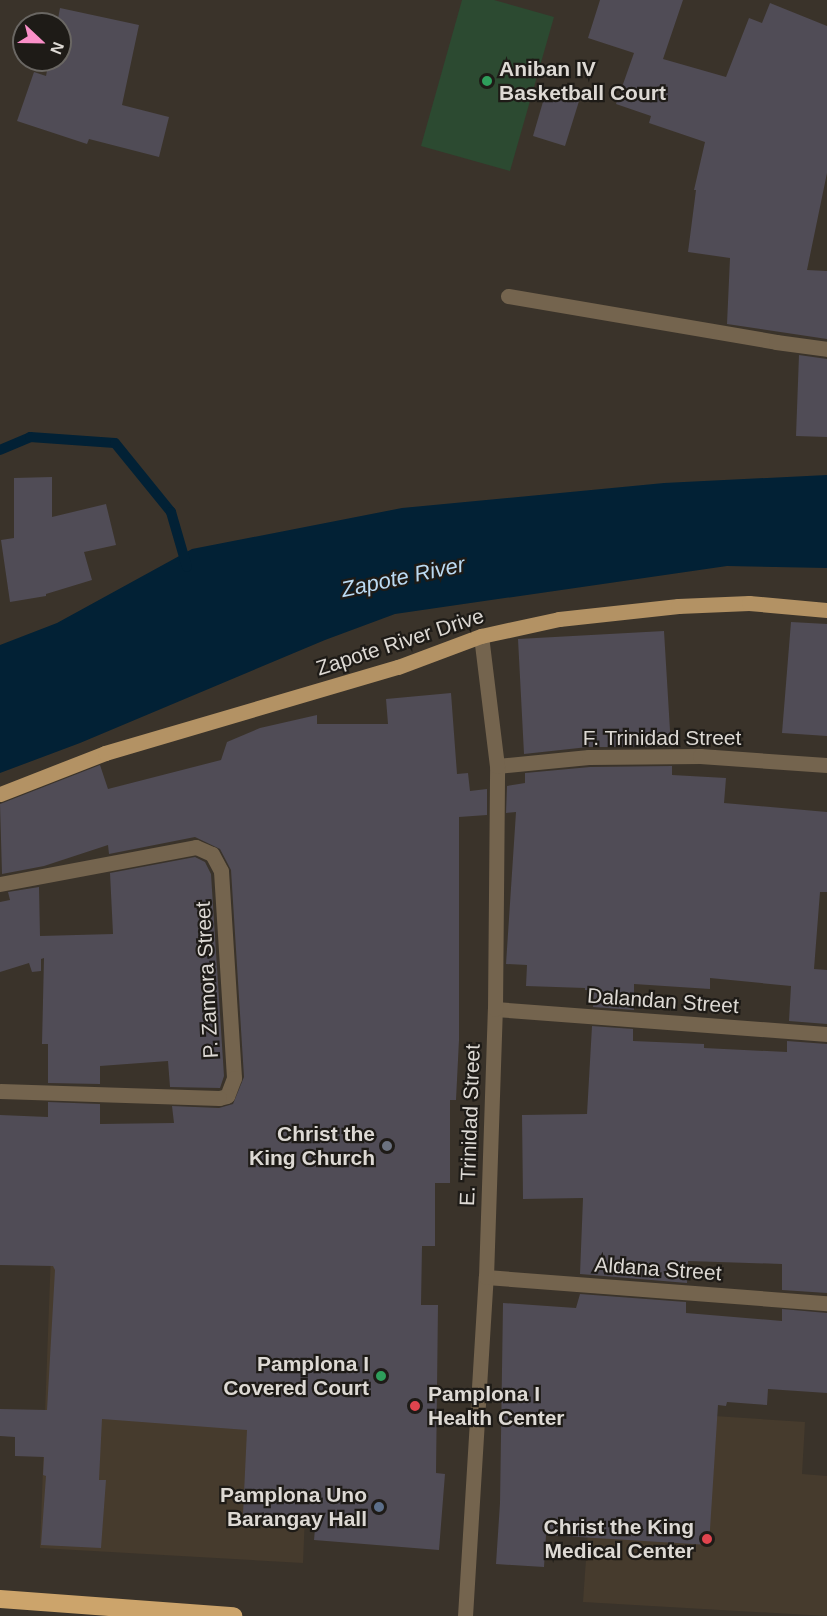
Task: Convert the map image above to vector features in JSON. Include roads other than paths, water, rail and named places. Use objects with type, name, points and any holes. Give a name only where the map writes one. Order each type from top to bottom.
[{"type":"highway","points":[[0,1599],[233,1616]]},
{"type":"main road","name":"Zapote River Drive","points":[[0,794],[105,753],[398,667],[481,636],[559,619],[678,606],[749,603],[827,610]]},
{"type":"street","points":[[508,296],[776,342],[827,348]]},
{"type":"street","name":"E. Trinidad Street","points":[[465,1616],[486,1277],[495,1009],[497,766],[481,636]]},
{"type":"street","name":"F. Trinidad Street","points":[[497,766],[589,758],[700,756],[827,765]]},
{"type":"street","name":"P. Zamora Street","points":[[0,884],[196,847],[212,854],[221,871],[234,1078],[227,1096],[219,1098],[0,1092]]},
{"type":"street","name":"Dalandan Street","points":[[495,1009],[827,1034]]},
{"type":"street","name":"Aldana Street","points":[[486,1277],[827,1303]]},
{"type":"water","name":"Zapote River","points":[[827,475],[827,568],[727,566],[395,614],[325,640],[80,743],[0,773],[0,645],[57,623],[192,549],[402,508],[664,483]]},
{"type":"waterway","points":[[0,450],[30,437],[115,443],[171,512],[187,567]]},
{"type":"place","name":"Aniban IV Basketball Court","points":[[487,81]]},
{"type":"place","name":"Christ the King Church","points":[[387,1146]]},
{"type":"place","name":"Pamplona I Covered Court","points":[[381,1376]]},
{"type":"place","name":"Pamplona I Health Center","points":[[415,1406]]},
{"type":"place","name":"Pamplona Uno Barangay Hall","points":[[379,1507]]},
{"type":"place","name":"Christ the King Medical Center","points":[[707,1539]]}]
